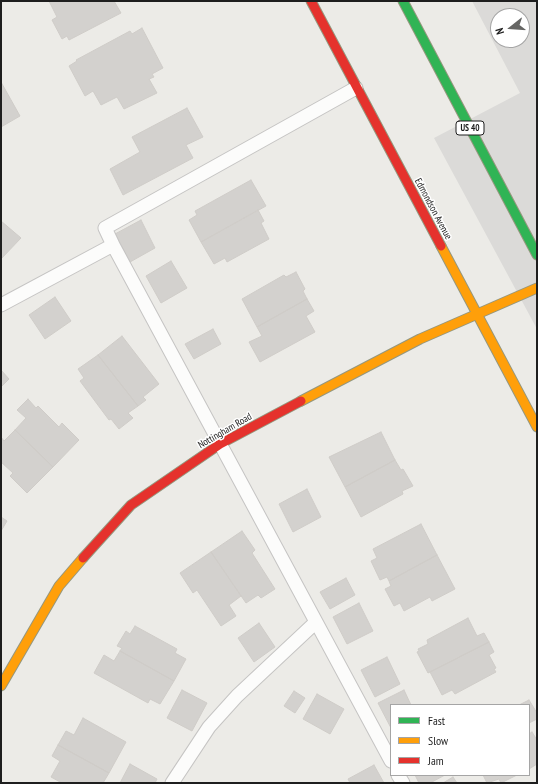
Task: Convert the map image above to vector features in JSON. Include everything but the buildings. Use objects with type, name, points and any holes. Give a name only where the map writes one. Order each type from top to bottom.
[{"type":"main road","name":"Edmondson Avenue","points":[[311,1],[476,315],[537,427]]},
{"type":"main road","name":"US 40","points":[[403,1],[537,255]]},
{"type":"main road","name":"Nottingham Road","points":[[1,686],[59,586],[95,543],[131,506],[220,444],[420,339],[537,288]]},
{"type":"lane","points":[[356,88],[105,228],[390,760]]},
{"type":"lane","points":[[1,305],[113,245]]},
{"type":"lane","points":[[172,783],[209,727],[237,696],[316,622]]},
{"type":"shaded area","points":[[472,1],[537,1],[537,329],[434,138],[520,93],[497,48],[530,48],[530,8],[490,8],[490,36]]},
{"type":"traffic: fast","points":[[403,1],[537,255]]},
{"type":"traffic: slow","points":[[441,246],[537,427]]},
{"type":"traffic: slow","points":[[301,401],[420,339],[537,288]]},
{"type":"traffic: slow","points":[[1,686],[59,586],[83,558]]},
{"type":"traffic: jam","points":[[311,1],[441,246]]},
{"type":"traffic: jam","points":[[83,558],[131,505],[220,444],[301,401]]}]
